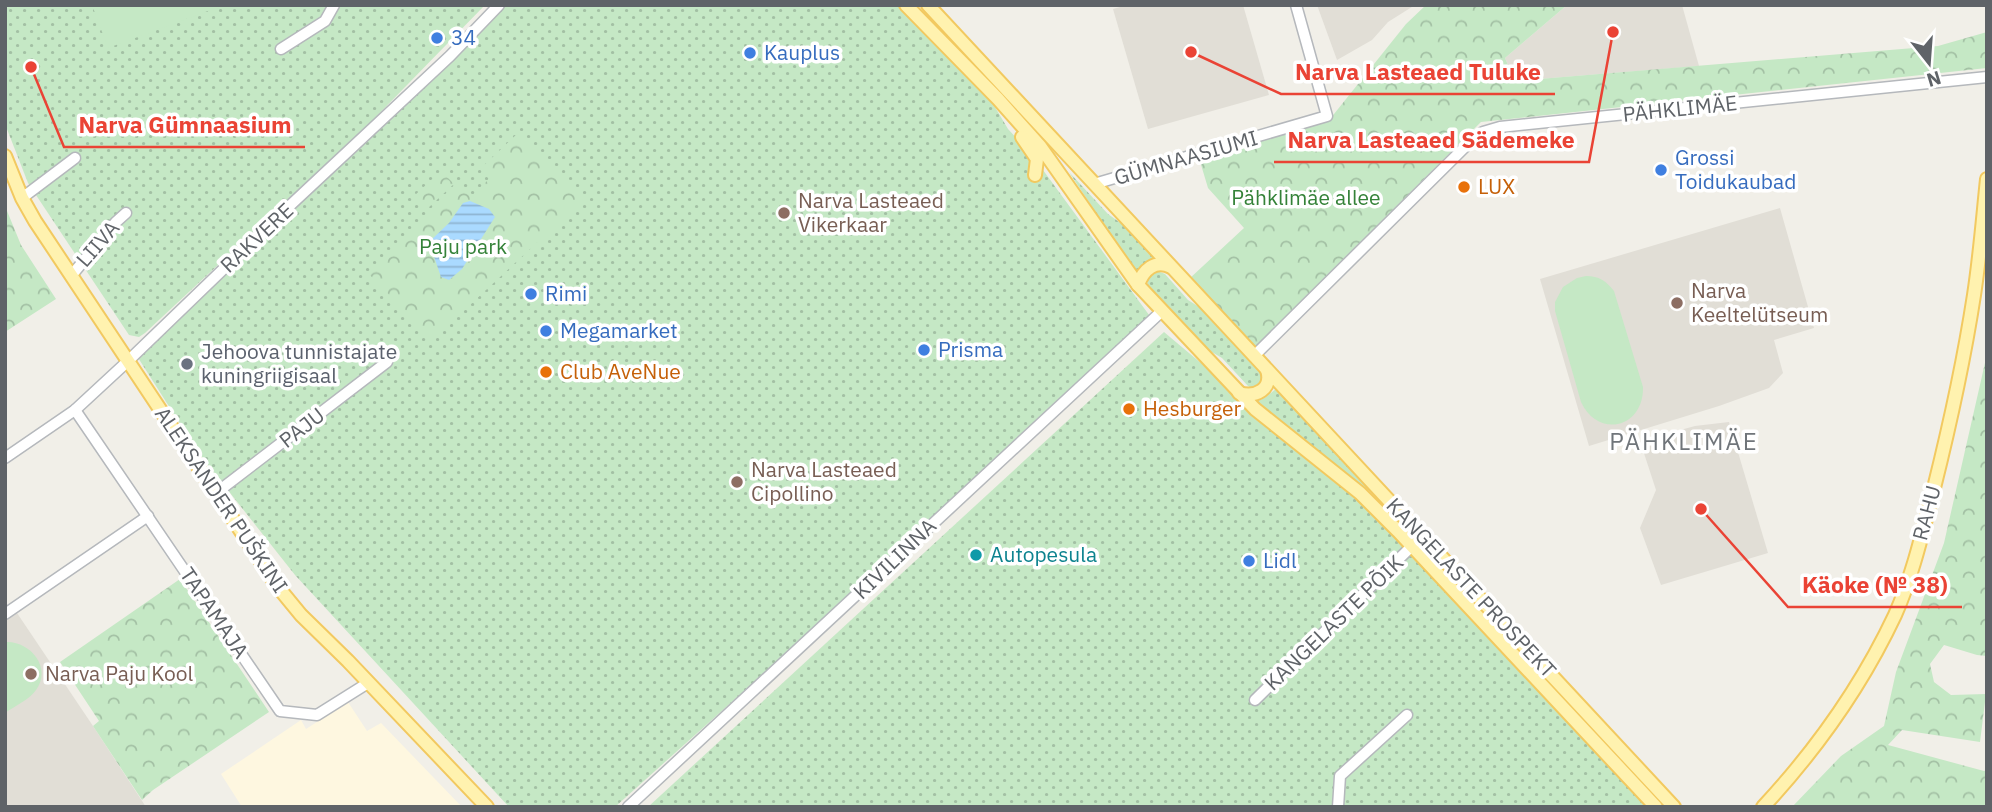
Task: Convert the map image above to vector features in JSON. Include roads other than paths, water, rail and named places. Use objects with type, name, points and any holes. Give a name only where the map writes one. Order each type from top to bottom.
[{"type":"main road","name":"KANGELASTE PROSPEKT","points":[[906,5],[1040,146],[1138,285],[1162,311],[1255,409],[1360,493],[1656,807]]},
{"type":"main road","name":"KANGELASTE PROSPEKT","points":[[928,5],[1674,807]]},
{"type":"main road","points":[[998,99],[1009,121],[1037,159],[1035,175]]},
{"type":"main road","points":[[1052,162],[1066,155]]},
{"type":"main road","name":"ALEKSANDER PUŠKINI","points":[[5,156],[22,198],[35,221],[120,353],[128,361],[278,587],[300,615],[487,807]]},
{"type":"main road","name":"RAHU","points":[[1763,807],[1841,710],[1878,649],[1896,612],[1921,539],[1953,412],[1974,295],[1987,179]]},
{"type":"main road","points":[[1138,285],[1143,274],[1152,266],[1160,264],[1172,267]]},
{"type":"main road","points":[[1239,393],[1252,395],[1263,390],[1269,380],[1267,370]]},
{"type":"street","points":[[281,49],[325,21],[334,5]]},
{"type":"street","name":"RAKVERE","points":[[5,458],[75,410],[450,56],[499,5]]},
{"type":"street","name":"GÜMNAASIUMI","points":[[1094,184],[1327,116],[1296,5]]},
{"type":"street","name":"PÄHKLIMÄE","points":[[1254,356],[1483,132],[1500,127],[1987,77]]},
{"type":"street","points":[[22,198],[75,158]]},
{"type":"street","name":"LIIVA","points":[[71,276],[126,213]]},
{"type":"street","name":"KIVILINNA","points":[[628,807],[1162,311]]},
{"type":"street","name":"PAJU","points":[[216,493],[387,362]]},
{"type":"street","name":"TAPAMAJA","points":[[75,410],[280,711],[317,715],[368,683]]},
{"type":"street","points":[[5,614],[148,516]]},
{"type":"street","name":"KANGELASTE PÕIK","points":[[1255,700],[1412,546]]},
{"type":"street","points":[[1338,807],[1340,776],[1406,715]]},
{"type":"water","points":[[470,201],[489,209],[495,217],[462,269],[449,280],[441,277],[429,242],[449,223],[463,203]]},
{"type":"place","name":"Narva Lasteaed Sädemeke","points":[[1613,32]]},
{"type":"place","name":"34","points":[[437,38]]},
{"type":"place","name":"Narva Lasteaed Tuluke","points":[[1191,52]]},
{"type":"place","name":"Kauplus","points":[[750,53]]},
{"type":"place","name":"Narva Gümnaasium","points":[[31,67]]},
{"type":"place","name":"Grossi Toidukaubad","points":[[1661,170]]},
{"type":"place","name":"LUX","points":[[1464,187]]},
{"type":"place","name":"Narva Lasteaed Vikerkaar","points":[[784,213]]},
{"type":"place","name":"Rimi","points":[[531,294]]},
{"type":"place","name":"Narva Keeltelütseum","points":[[1677,303]]},
{"type":"place","name":"Megamarket","points":[[546,331]]},
{"type":"place","name":"Prisma","points":[[924,350]]},
{"type":"place","name":"Jehoova tunnistajate kuningriigisaal","points":[[187,364]]},
{"type":"place","name":"Club AveNue","points":[[546,372]]},
{"type":"place","name":"Hesburger","points":[[1129,409]]},
{"type":"place","name":"Narva Lasteaed Cipollino","points":[[737,482]]},
{"type":"place","name":"Käoke (№ 38)","points":[[1701,509]]},
{"type":"place","name":"Autopesula","points":[[976,555]]},
{"type":"place","name":"Lidl","points":[[1249,561]]},
{"type":"place","name":"Narva Paju Kool","points":[[31,674]]},
{"type":"district","name":"PÄHKLIMÄE","points":[[1684,442]]},
{"type":"park label","name":"Pähklimäe allee","points":[[1306,198]]},
{"type":"park label","name":"Paju park","points":[[463,247]]}]
